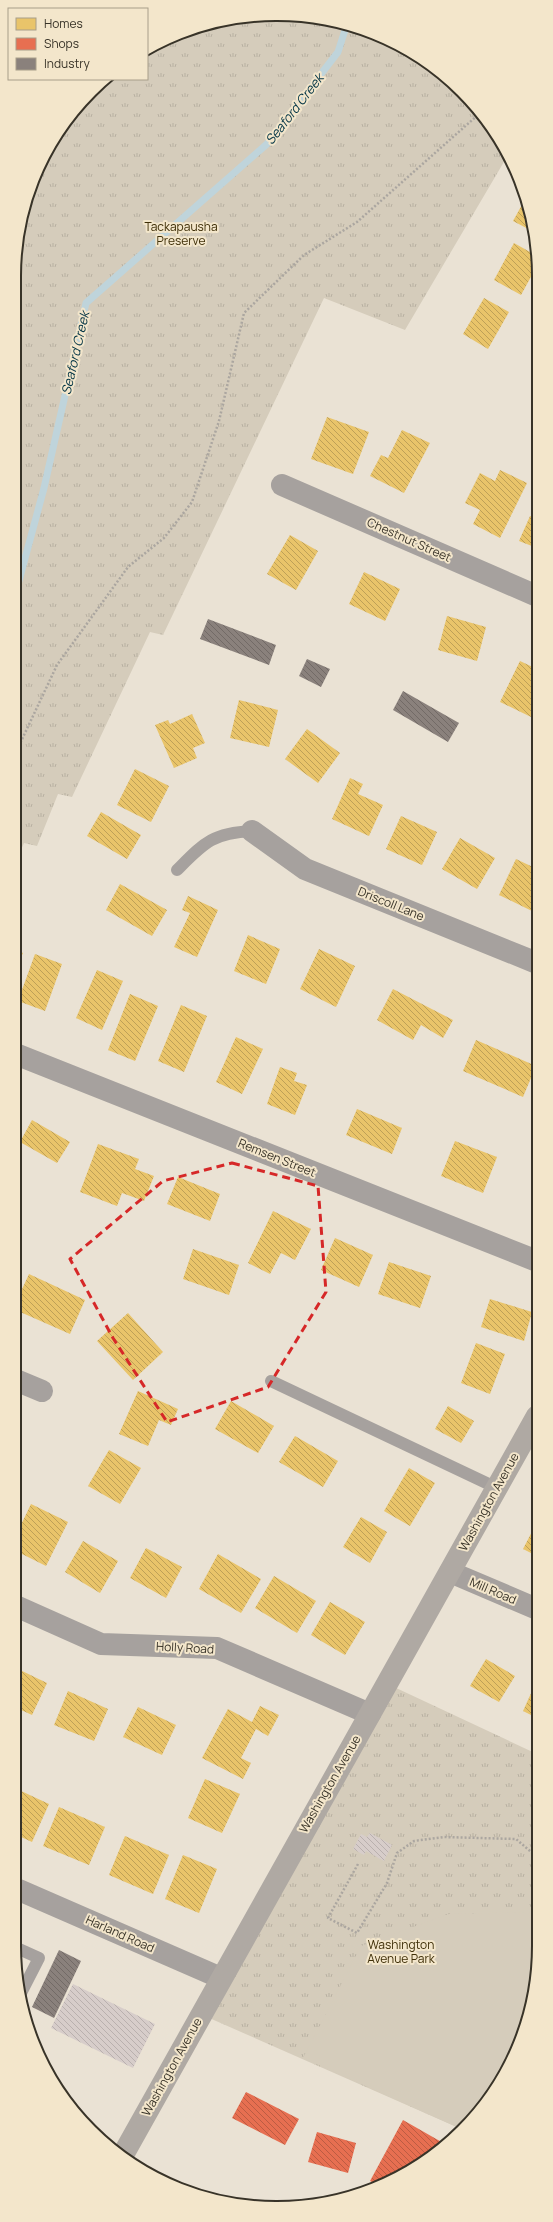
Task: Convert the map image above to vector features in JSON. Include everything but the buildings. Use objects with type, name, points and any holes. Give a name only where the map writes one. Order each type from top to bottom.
[{"type":"street","name":"Chestnut Street","points":[[282,485],[532,594]]},
{"type":"street","name":"Driscoll Lane","points":[[252,831],[305,869],[532,961]]},
{"type":"street","name":"Remsen Street","points":[[21,1056],[532,1259]]},
{"type":"street","points":[[21,1382],[42,1391]]},
{"type":"street","name":"Washington Avenue","points":[[125,2151],[532,1425]]},
{"type":"street","name":"Mill Road","points":[[450,1572],[532,1607]]},
{"type":"street","name":"Holly Road","points":[[21,1608],[102,1644],[217,1648],[370,1714]]},
{"type":"street","name":"Harland Road","points":[[21,1891],[221,1978]]},
{"type":"lane","points":[[177,870],[197,850],[218,836],[230,832],[252,831]]},
{"type":"lane","points":[[271,1381],[497,1488]]},
{"type":"lane","points":[[21,1950],[39,1958],[24,1986]]},
{"type":"path","points":[[21,741],[56,665],[128,567],[164,538],[192,502],[219,421],[244,313],[304,255],[357,222],[476,117]]},
{"type":"path","points":[[358,1864],[328,1918],[357,1933],[387,1883],[397,1853],[414,1841],[444,1837],[516,1839],[532,1853]]},
{"type":"highlighted area","points":[[232,1163],[318,1186],[326,1292],[268,1387],[167,1422],[113,1338],[70,1259],[163,1181]]},
{"type":"green space","name":"Tackapausha Preserve","points":[[276,21],[310,23],[326,26],[359,35],[390,47],[418,64],[445,84],[469,108],[489,135],[505,161],[405,330],[324,298],[163,635],[150,632],[72,797],[58,794],[37,846],[24,843],[21,850],[21,276],[23,243],[26,227],[35,194],[47,163],[64,135],[84,108],[108,84],[113,80],[148,80],[148,56],[179,40],[227,26],[243,23]]},
{"type":"green space","name":"Washington Avenue Park","points":[[394,1687],[532,1752],[532,1946],[530,1979],[527,1995],[518,2028],[506,2059],[479,2101],[456,2127],[207,2017]]},
{"type":"green space","points":[[532,1912],[530,1979],[523,2012],[513,2043],[506,2059],[489,2087],[469,2114],[456,2127],[303,2058],[361,1946],[449,1914]]},
{"type":"waterway","name":"Seaford Creek","points":[[21,573],[44,488],[86,303],[267,144],[338,52],[345,31]]}]
